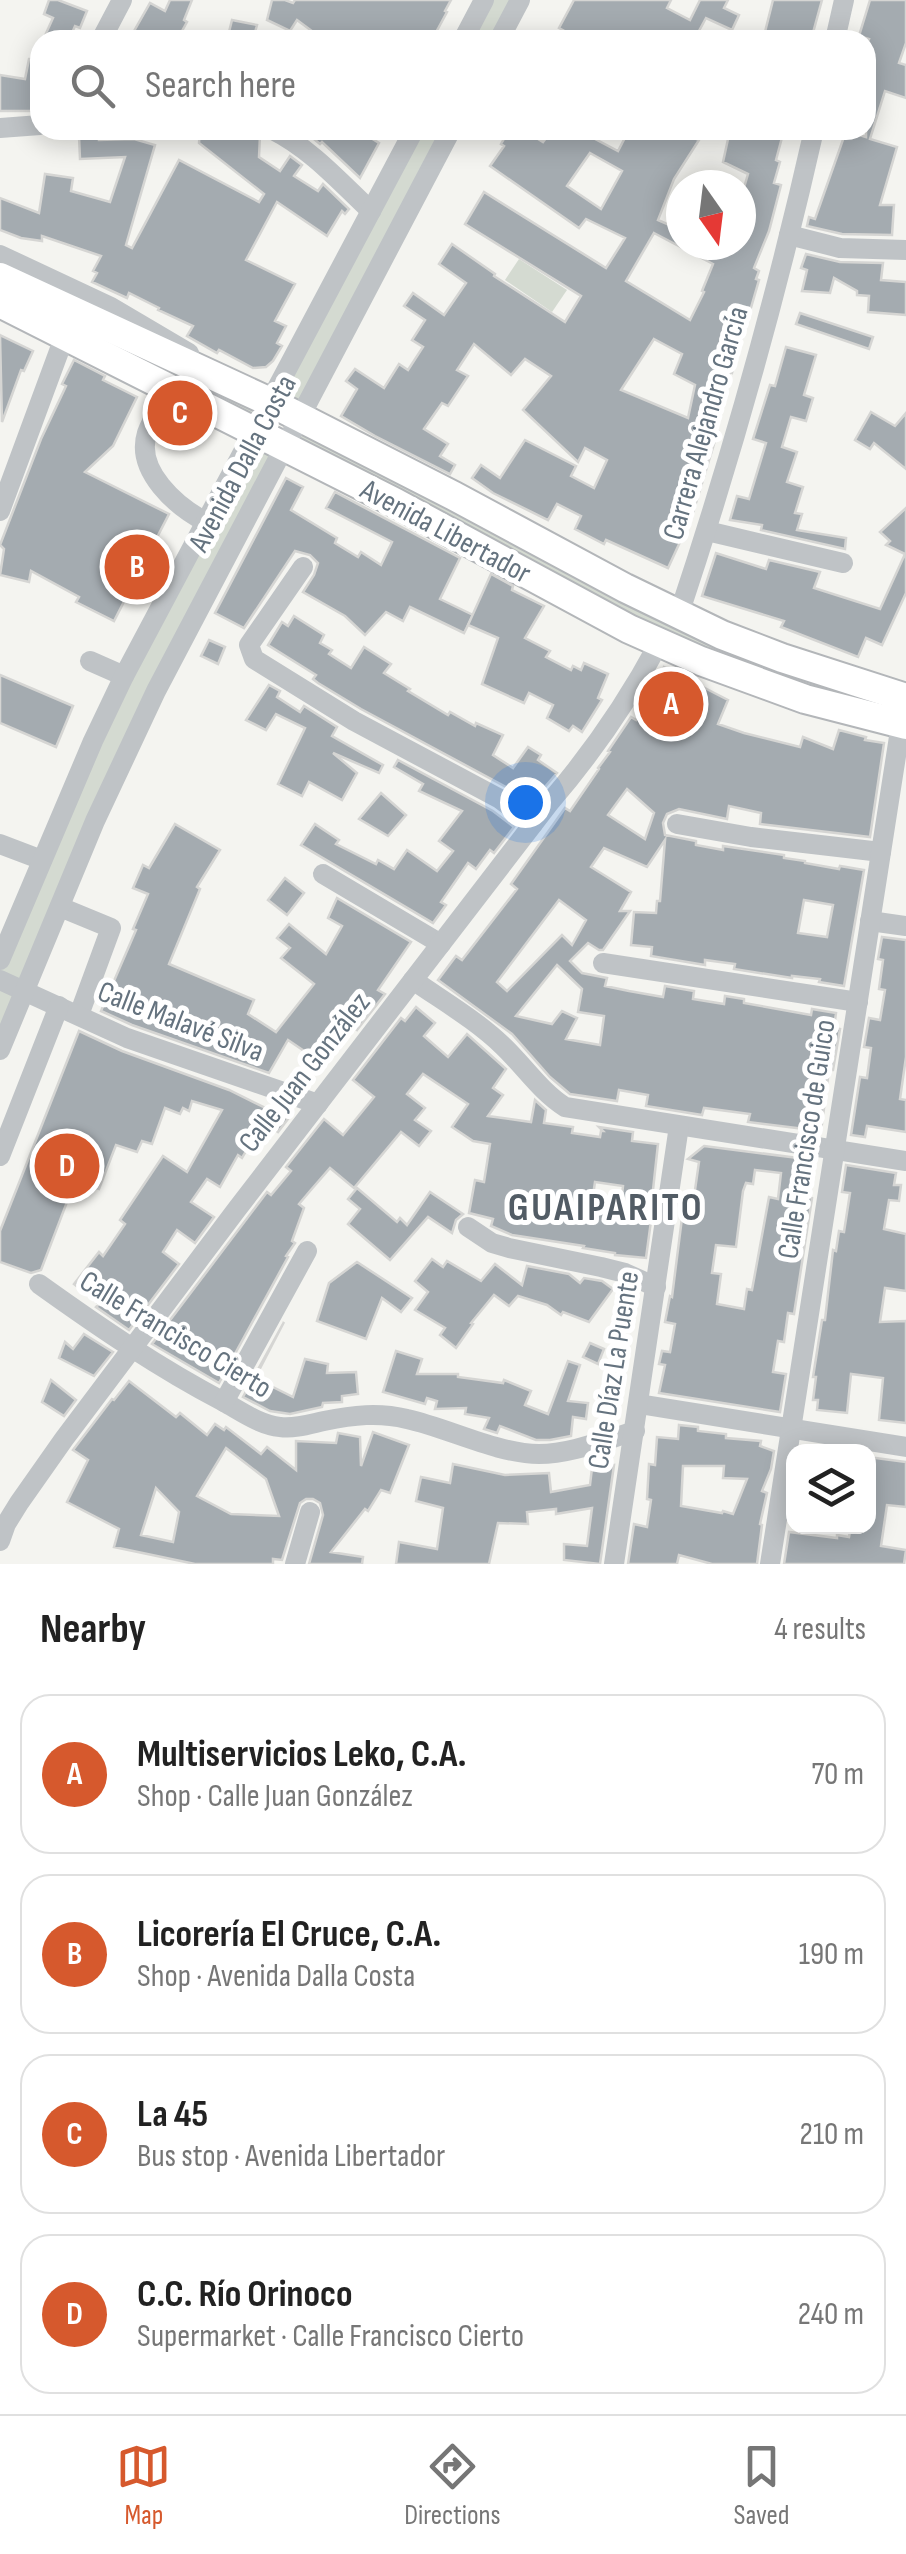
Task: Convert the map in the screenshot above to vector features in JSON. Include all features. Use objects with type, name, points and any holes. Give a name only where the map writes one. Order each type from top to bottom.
[{"type":"main road","name":"Avenida Libertador","points":[[0,277],[270,402],[678,614],[904,716]]},
{"type":"main road","name":"Avenida Libertador","points":[[0,304],[396,503],[660,643],[805,698],[904,716]]},
{"type":"street","points":[[106,30],[122,0]]},
{"type":"street","points":[[468,30],[484,0]]},
{"type":"street","points":[[504,30],[520,0]]},
{"type":"street","points":[[837,30],[844,0]]},
{"type":"street","points":[[0,128],[30,126]]},
{"type":"street","points":[[292,140],[371,210]]},
{"type":"street","name":"Avenida Dalla Costa","points":[[0,960],[124,676],[409,140]]},
{"type":"street","name":"Avenida Dalla Costa","points":[[0,1050],[102,806],[156,691],[446,140]]},
{"type":"street","name":"Carrera Alejandro García","points":[[678,614],[744,407],[812,140]]},
{"type":"street","points":[[788,236],[840,248],[906,250]]},
{"type":"street","name":"Avenida Libertador","points":[[0,255],[111,307],[270,402]]},
{"type":"street","points":[[0,511],[64,335]]},
{"type":"street","points":[[170,390],[148,432],[144,448],[147,460],[162,486],[186,511],[206,522]]},
{"type":"street","points":[[707,531],[842,564]]},
{"type":"street","points":[[303,567],[249,645],[254,659],[354,721],[500,799],[533,824]]},
{"type":"street","name":"Calle Juan González","points":[[0,1541],[18,1503],[133,1348],[614,722],[660,643]]},
{"type":"street","points":[[90,661],[124,676]]},
{"type":"street","name":"Calle Francisco de Guico","points":[[770,1564],[904,716]]},
{"type":"street","points":[[678,824],[881,852]]},
{"type":"street","points":[[0,844],[42,860]]},
{"type":"street","points":[[323,874],[441,944]]},
{"type":"street","points":[[0,1156],[8,1112],[69,1010],[111,928],[60,907]]},
{"type":"street","points":[[870,921],[906,926]]},
{"type":"street","points":[[603,963],[858,1002]]},
{"type":"street","name":"Calle Malavé Silva","points":[[0,980],[127,1038],[318,1104]]},
{"type":"street","points":[[413,980],[490,1034],[565,1108],[906,1161]]},
{"type":"street","name":"Calle Díaz La Puente","points":[[614,1564],[679,1126]]},
{"type":"street","points":[[468,1228],[492,1243],[601,1267],[656,1287]]},
{"type":"street","points":[[224,1402],[306,1251]]},
{"type":"street","name":"Calle Francisco Cierto","points":[[39,1284],[101,1329],[224,1402],[278,1427],[294,1428],[378,1414],[407,1418],[527,1453],[559,1452],[635,1431]]},
{"type":"street","points":[[638,1404],[906,1447]]},
{"type":"street","points":[[295,1564],[310,1512]]},
{"type":"shaded area","points":[[484,0],[520,0],[504,30],[468,30]]},
{"type":"shaded area","points":[[409,140],[446,140],[301,417],[625,588],[892,694],[906,725],[805,698],[284,448],[195,615],[0,1050],[0,960],[27,896],[253,433],[64,335],[0,255],[270,401]],"holes":[[[270,402],[300,418],[284,447],[254,432]]]},
{"type":"shaded area","points":[[519,259],[567,290],[552,312],[505,280]]},
{"type":"building","points":[[49,0],[87,11],[80,28],[75,26],[73,30],[48,30],[53,18],[44,14]]},
{"type":"building","points":[[170,0],[192,0],[183,30],[135,30],[150,3],[165,11]]},
{"type":"building","points":[[272,0],[451,0],[437,30],[310,30],[297,20],[288,30],[267,20]]},
{"type":"building","points":[[574,0],[671,0],[667,8],[690,20],[700,0],[728,0],[724,8],[739,15],[732,30],[706,18],[699,30],[559,28]]},
{"type":"building","points":[[773,0],[822,0],[814,30],[766,30]]},
{"type":"building","points":[[870,0],[906,0],[906,43],[899,63],[906,65],[906,98],[885,91],[876,120],[876,30],[861,30]]},
{"type":"building","points":[[232,20],[257,25],[256,30],[230,30]]},
{"type":"building","points":[[30,59],[30,111],[0,111],[0,75],[25,79]]},
{"type":"building","points":[[79,140],[138,140],[155,145],[126,245],[132,248],[179,160],[259,202],[264,194],[199,143],[260,140],[259,157],[280,171],[290,156],[302,165],[294,176],[318,191],[323,184],[349,209],[345,214],[342,211],[327,236],[277,202],[246,260],[295,284],[275,321],[286,326],[277,343],[282,346],[266,367],[253,368],[219,350],[217,353],[187,336],[193,326],[129,293],[127,298],[92,282],[101,256],[42,236],[42,241],[0,230],[0,198],[39,213],[45,174],[73,178],[71,191],[110,202],[125,157],[80,159]]},
{"type":"building","points":[[315,140],[379,143],[360,178]]},
{"type":"building","points":[[503,140],[597,140],[618,151],[624,140],[699,140],[680,170],[666,170],[666,200],[658,220],[666,223],[666,239],[654,233],[626,281],[690,320],[713,264],[705,260],[756,260],[756,170],[740,170],[723,162],[728,140],[781,140],[774,183],[781,185],[754,268],[759,271],[759,280],[692,516],[687,527],[667,523],[664,537],[680,542],[668,568],[575,529],[581,516],[557,504],[548,520],[472,478],[481,465],[500,478],[525,440],[576,466],[571,476],[594,488],[607,460],[585,448],[578,462],[523,410],[551,376],[525,359],[511,375],[474,344],[457,370],[468,376],[448,406],[442,403],[424,429],[448,444],[440,456],[455,465],[450,474],[341,416],[357,389],[346,381],[355,369],[384,388],[399,364],[408,370],[423,347],[412,340],[425,320],[404,306],[413,293],[444,315],[466,283],[439,264],[452,244],[565,322],[581,296],[465,224],[484,192],[606,268],[625,238],[586,219],[579,228],[490,166],[504,146]],"holes":[[[590,153],[622,171],[601,209],[567,186]],[[654,339],[682,354],[674,374],[695,385],[688,418],[621,390]]]},
{"type":"building","points":[[843,140],[873,140],[897,147],[880,205],[894,205],[892,235],[842,234],[807,226],[809,217],[815,219]]},
{"type":"building","points":[[806,254],[840,262],[883,263],[881,280],[906,282],[906,315],[868,312],[869,296],[857,295],[857,291],[834,278],[830,293],[802,291],[807,270],[801,268]]},
{"type":"building","points":[[800,313],[873,337],[869,349],[796,324]]},
{"type":"building","points":[[0,335],[33,351],[24,371],[21,370],[2,422]]},
{"type":"building","points":[[786,347],[816,355],[804,395],[813,398],[806,421],[791,417],[782,447],[797,452],[787,482],[803,487],[795,513],[802,514],[797,530],[846,538],[845,549],[730,520],[737,496],[749,499],[766,443],[753,439]]},
{"type":"building","points":[[74,360],[137,397],[113,446],[85,472],[169,514],[114,621],[76,602],[79,597],[31,571],[29,582],[0,575],[4,549],[0,545]]},
{"type":"building","points":[[871,412],[895,426],[906,413],[906,469],[874,443],[870,449],[855,440]]},
{"type":"building","points":[[286,478],[303,487],[291,510],[337,538],[335,543],[358,557],[361,552],[381,565],[392,542],[326,508],[335,492],[460,558],[440,599],[473,615],[464,633],[410,607],[403,621],[386,612],[365,635],[345,616],[303,592],[318,563],[310,555],[295,551],[244,628],[215,613]]},
{"type":"building","points":[[906,508],[906,593],[882,645],[866,638],[858,657],[781,627],[784,621],[702,596],[716,553],[766,569],[769,560],[820,572],[814,588],[880,609],[905,554],[886,545],[890,541],[880,532]]},
{"type":"building","points":[[491,574],[544,606],[525,638],[550,651],[546,657],[571,670],[573,666],[581,670],[584,663],[608,674],[598,698],[602,700],[582,732],[573,726],[569,731],[547,718],[553,705],[529,693],[524,703],[482,684],[498,638],[468,625]]},
{"type":"building","points":[[294,616],[324,635],[320,643],[332,650],[329,654],[351,668],[364,647],[391,664],[384,673],[408,691],[448,715],[450,712],[503,735],[493,755],[513,768],[528,747],[541,755],[538,760],[557,773],[537,796],[530,791],[523,799],[361,709],[268,645],[282,622],[288,626]]},
{"type":"building","points":[[209,640],[225,647],[218,664],[201,656]]},
{"type":"building","points":[[664,667],[728,700],[718,724],[744,733],[800,747],[803,737],[833,749],[839,730],[884,743],[870,837],[760,824],[761,813],[729,806],[727,819],[679,809],[667,814],[663,823],[665,835],[696,841],[696,845],[784,855],[805,863],[864,870],[844,986],[819,982],[820,979],[734,969],[735,964],[705,960],[705,965],[651,956],[652,947],[631,945],[634,912],[656,913],[660,901],[665,840],[647,867],[604,848],[591,867],[631,892],[620,911],[630,911],[603,950],[588,943],[570,961],[582,973],[607,978],[605,986],[629,991],[663,997],[665,986],[694,991],[693,999],[724,1004],[725,996],[811,1015],[812,1009],[836,1013],[834,1028],[840,1029],[833,1070],[829,1070],[821,1131],[748,1122],[750,1114],[704,1108],[702,1115],[646,1106],[648,1095],[619,1090],[617,1101],[570,1094],[512,1034],[438,980],[456,956],[462,960],[517,889],[511,884],[565,808],[570,811],[631,717],[636,720]],"holes":[[[627,789],[654,813],[645,839],[608,815]],[[559,900],[586,920],[572,945],[562,935],[507,991],[497,982]],[[804,900],[833,905],[827,937],[798,933]],[[557,965],[582,989],[578,1012],[604,1016],[600,1045],[566,1039],[577,1018],[562,1011],[552,1024],[516,1016]]]},
{"type":"building","points":[[0,675],[73,706],[56,747],[0,723]]},
{"type":"building","points":[[269,685],[280,691],[277,697],[300,712],[304,706],[337,727],[332,736],[383,765],[379,773],[333,753],[357,773],[342,800],[309,782],[302,796],[278,784],[305,728],[276,714],[266,730],[246,720]]},
{"type":"building","points":[[398,760],[493,811],[514,827],[476,869],[468,863],[441,902],[446,905],[433,923],[301,845],[315,824],[339,840],[336,844],[376,864],[378,860],[394,869],[407,850],[437,871],[453,851],[439,841],[462,811],[419,791],[423,784],[394,767]]},
{"type":"building","points":[[381,793],[406,815],[388,836],[359,819]]},
{"type":"building","points":[[175,824],[220,850],[197,887],[200,889],[169,964],[254,1000],[248,1014],[276,1032],[314,984],[281,958],[290,948],[277,938],[289,924],[326,954],[342,926],[328,918],[337,898],[411,942],[378,990],[385,994],[357,1030],[350,1025],[336,1042],[328,1036],[313,1057],[288,1040],[269,1073],[101,1011],[148,894],[133,888],[143,865],[149,868]]},
{"type":"building","points":[[285,878],[304,893],[287,915],[268,900]]},
{"type":"building","points":[[882,937],[906,940],[906,1057],[900,1099],[906,1100],[906,1132],[867,1126],[865,1137],[851,1135],[860,1077],[867,1078],[871,1048],[864,1047],[869,1018],[880,1020],[885,990],[879,989]]},
{"type":"building","points":[[416,1007],[435,1023],[424,1036],[448,1057],[467,1034],[506,1069],[493,1088],[503,1095],[488,1116],[531,1122],[535,1100],[546,1110],[544,1123],[573,1127],[572,1133],[600,1137],[603,1131],[599,1127],[633,1132],[632,1141],[658,1144],[646,1258],[512,1235],[491,1226],[493,1219],[469,1213],[475,1180],[484,1182],[490,1144],[473,1141],[452,1127],[468,1104],[423,1074],[407,1094],[425,1108],[415,1120],[431,1131],[419,1146],[401,1132],[354,1188],[330,1168],[299,1204],[304,1208],[292,1241],[295,1243],[219,1383],[152,1344],[267,1192],[271,1195],[291,1171],[286,1167],[324,1119],[343,1135],[374,1097],[353,1080],[401,1018],[405,1021]],"holes":[[[595,1182],[623,1186],[620,1214],[591,1209]]]},
{"type":"building","points":[[79,1031],[229,1090],[288,1119],[278,1132],[271,1127],[268,1133],[259,1129],[220,1187],[207,1179],[191,1202],[214,1217],[195,1243],[177,1230],[163,1252],[179,1264],[129,1330],[96,1307],[99,1304],[74,1284],[99,1252],[103,1256],[125,1224],[120,1220],[163,1156],[187,1172],[222,1110],[192,1101],[189,1111],[183,1108],[180,1114],[165,1108],[152,1144],[142,1141],[137,1152],[116,1145],[99,1189],[75,1181],[41,1270],[31,1273],[0,1262],[0,1231]]},
{"type":"building","points":[[704,1146],[814,1160],[794,1314],[788,1313],[784,1342],[778,1341],[773,1372],[786,1374],[780,1412],[659,1393],[665,1365],[659,1364],[662,1351],[670,1352],[675,1324],[665,1322],[683,1210],[692,1211],[699,1162],[688,1159]],"holes":[[[755,1170],[781,1173],[778,1199],[769,1197],[752,1290],[747,1289],[744,1309],[717,1304],[721,1274],[712,1273],[716,1245],[736,1247],[746,1183],[753,1184]]]},
{"type":"building","points":[[846,1165],[896,1173],[894,1185],[901,1185],[899,1201],[889,1200],[884,1229],[906,1234],[906,1291],[885,1288],[880,1322],[906,1321],[906,1423],[879,1420],[883,1378],[851,1374],[847,1413],[817,1410],[818,1400],[813,1400],[813,1377],[833,1250],[836,1251],[839,1231],[844,1232],[850,1193],[842,1192]]},
{"type":"building","points":[[357,1188],[397,1222],[400,1218],[407,1225],[430,1192],[463,1214],[456,1220],[452,1233],[428,1217],[390,1260],[348,1224],[360,1209],[348,1199]]},
{"type":"building","points":[[432,1259],[443,1267],[447,1261],[481,1281],[495,1264],[522,1285],[527,1266],[569,1274],[580,1283],[584,1278],[602,1281],[613,1289],[589,1322],[563,1312],[561,1315],[547,1305],[518,1296],[509,1306],[494,1295],[456,1348],[440,1335],[445,1328],[415,1310],[428,1292],[415,1281]]},
{"type":"building","points":[[357,1262],[412,1298],[401,1312],[382,1298],[366,1339],[317,1321],[329,1283]]},
{"type":"building","points":[[284,1322],[255,1378],[293,1397],[305,1359],[328,1364],[327,1373],[356,1372],[358,1394],[342,1396],[342,1402],[323,1403],[322,1407],[290,1414],[270,1411],[243,1397]]},
{"type":"building","points":[[84,1334],[113,1352],[94,1376],[59,1358],[65,1342],[73,1349]]},
{"type":"building","points":[[590,1343],[604,1349],[598,1364],[583,1357]]},
{"type":"building","points":[[396,1351],[422,1359],[417,1374],[458,1374],[503,1383],[504,1380],[531,1391],[525,1405],[548,1414],[568,1361],[580,1365],[568,1401],[588,1403],[586,1419],[573,1417],[571,1436],[550,1440],[536,1440],[500,1426],[497,1433],[484,1429],[489,1418],[465,1414],[466,1408],[435,1409],[437,1401],[427,1398],[425,1404],[383,1392]]},
{"type":"building","points":[[51,1380],[76,1400],[64,1416],[42,1402]]},
{"type":"building","points":[[129,1381],[207,1435],[215,1424],[224,1430],[226,1427],[261,1454],[267,1447],[296,1470],[296,1441],[336,1443],[338,1433],[360,1437],[361,1466],[373,1432],[409,1445],[390,1493],[381,1490],[368,1511],[365,1509],[331,1552],[363,1557],[362,1564],[309,1564],[323,1515],[320,1503],[306,1499],[300,1503],[282,1560],[273,1559],[273,1564],[195,1564],[114,1547],[119,1529],[67,1502],[88,1460],[73,1450]],"holes":[[[226,1448],[266,1479],[279,1516],[231,1514],[197,1496]],[[156,1488],[179,1512],[173,1542],[141,1535]]]},
{"type":"building","points":[[679,1425],[698,1427],[698,1431],[726,1434],[726,1438],[761,1441],[760,1446],[774,1451],[762,1491],[767,1493],[757,1564],[712,1564],[679,1555],[677,1564],[628,1564],[634,1524],[647,1527],[651,1500],[647,1499],[649,1464],[655,1465],[657,1437],[678,1439]],"holes":[[[683,1466],[724,1466],[723,1478],[747,1479],[733,1514],[681,1506]]]},
{"type":"building","points":[[876,1458],[906,1462],[906,1507],[887,1505],[881,1546],[906,1550],[904,1564],[784,1564],[789,1534],[876,1534]]},
{"type":"building","points":[[453,1464],[505,1475],[549,1473],[551,1492],[590,1485],[592,1468],[614,1465],[600,1564],[564,1560],[564,1544],[587,1546],[592,1508],[556,1514],[556,1509],[527,1512],[528,1524],[498,1523],[489,1564],[396,1564],[399,1542],[437,1549],[443,1508],[416,1501],[421,1477],[450,1483]]},
{"type":"place","name":"La 45","points":[[180,413]]},
{"type":"place","name":"Licorería El Cruce, C.A.","points":[[137,567]]},
{"type":"place","name":"Multiservicios Leko, C.A.","points":[[671,704]]},
{"type":"place","name":"C.C. Río Orinoco","points":[[67,1166]]},
{"type":"district","name":"GUAIPARITO","points":[[606,1206]]}]
